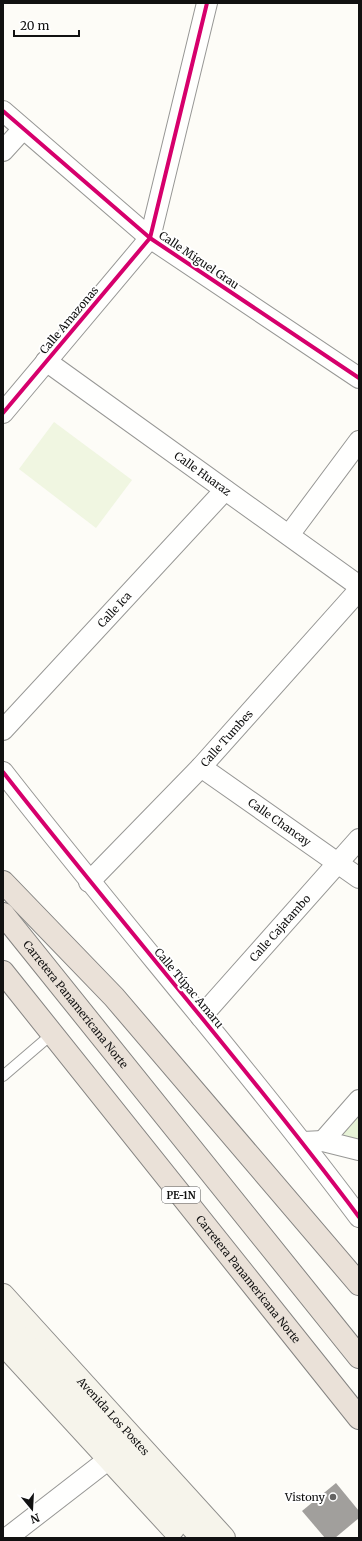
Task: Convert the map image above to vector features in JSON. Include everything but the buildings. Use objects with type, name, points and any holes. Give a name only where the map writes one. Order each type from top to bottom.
[{"type":"highway","points":[[3,882],[114,997],[359,1284]]},
{"type":"highway","name":"Carretera Panamericana Norte","points":[[3,914],[359,1357]]},
{"type":"highway","name":"Carretera Panamericana Norte","points":[[3,972],[359,1418]]},
{"type":"street","points":[[150,238],[207,3]]},
{"type":"street","name":"Calle Miguel Grau","points":[[3,111],[150,238],[359,378]]},
{"type":"street","points":[[3,151],[24,129]]},
{"type":"street","name":"Calle Amazonas","points":[[3,413],[150,238]]},
{"type":"street","name":"Calle Huaraz","points":[[46,361],[359,586]]},
{"type":"street","points":[[289,535],[359,441]]},
{"type":"street","name":"Calle Ica","points":[[3,730],[225,490]]},
{"type":"street","name":"Calle Tumbes","points":[[89,882],[201,766],[359,590]]},
{"type":"street","name":"Calle Chancay","points":[[201,766],[339,862],[359,878]]},
{"type":"street","name":"Calle Túpac Amaru","points":[[3,772],[89,882],[303,1142],[359,1217]]},
{"type":"street","name":"Calle Cajatambo","points":[[201,1017],[359,839]]},
{"type":"street","points":[[323,1141],[359,1100]]},
{"type":"street","points":[[303,1142],[323,1141],[359,1150]]},
{"type":"street","name":"Avenida Los Postes","points":[[3,1295],[224,1538]]},
{"type":"street","points":[[3,1319],[202,1538]]},
{"type":"street","points":[[3,1344],[182,1538]]},
{"type":"street","points":[[7,1538],[109,1459]]},
{"type":"lane","points":[[3,1076],[52,1034]]},
{"type":"green space","points":[[54,422],[132,480],[96,528],[19,469]]},
{"type":"green space","points":[[359,1108],[359,1141],[344,1137],[341,1128]]},
{"type":"cycle path","points":[[3,413],[150,238],[207,3]]},
{"type":"cycle path","points":[[3,111],[150,238],[359,378]]},
{"type":"cycle path","points":[[3,772],[272,1104],[359,1217]]},
{"type":"place","name":"Vistony","points":[[333,1497]]}]
